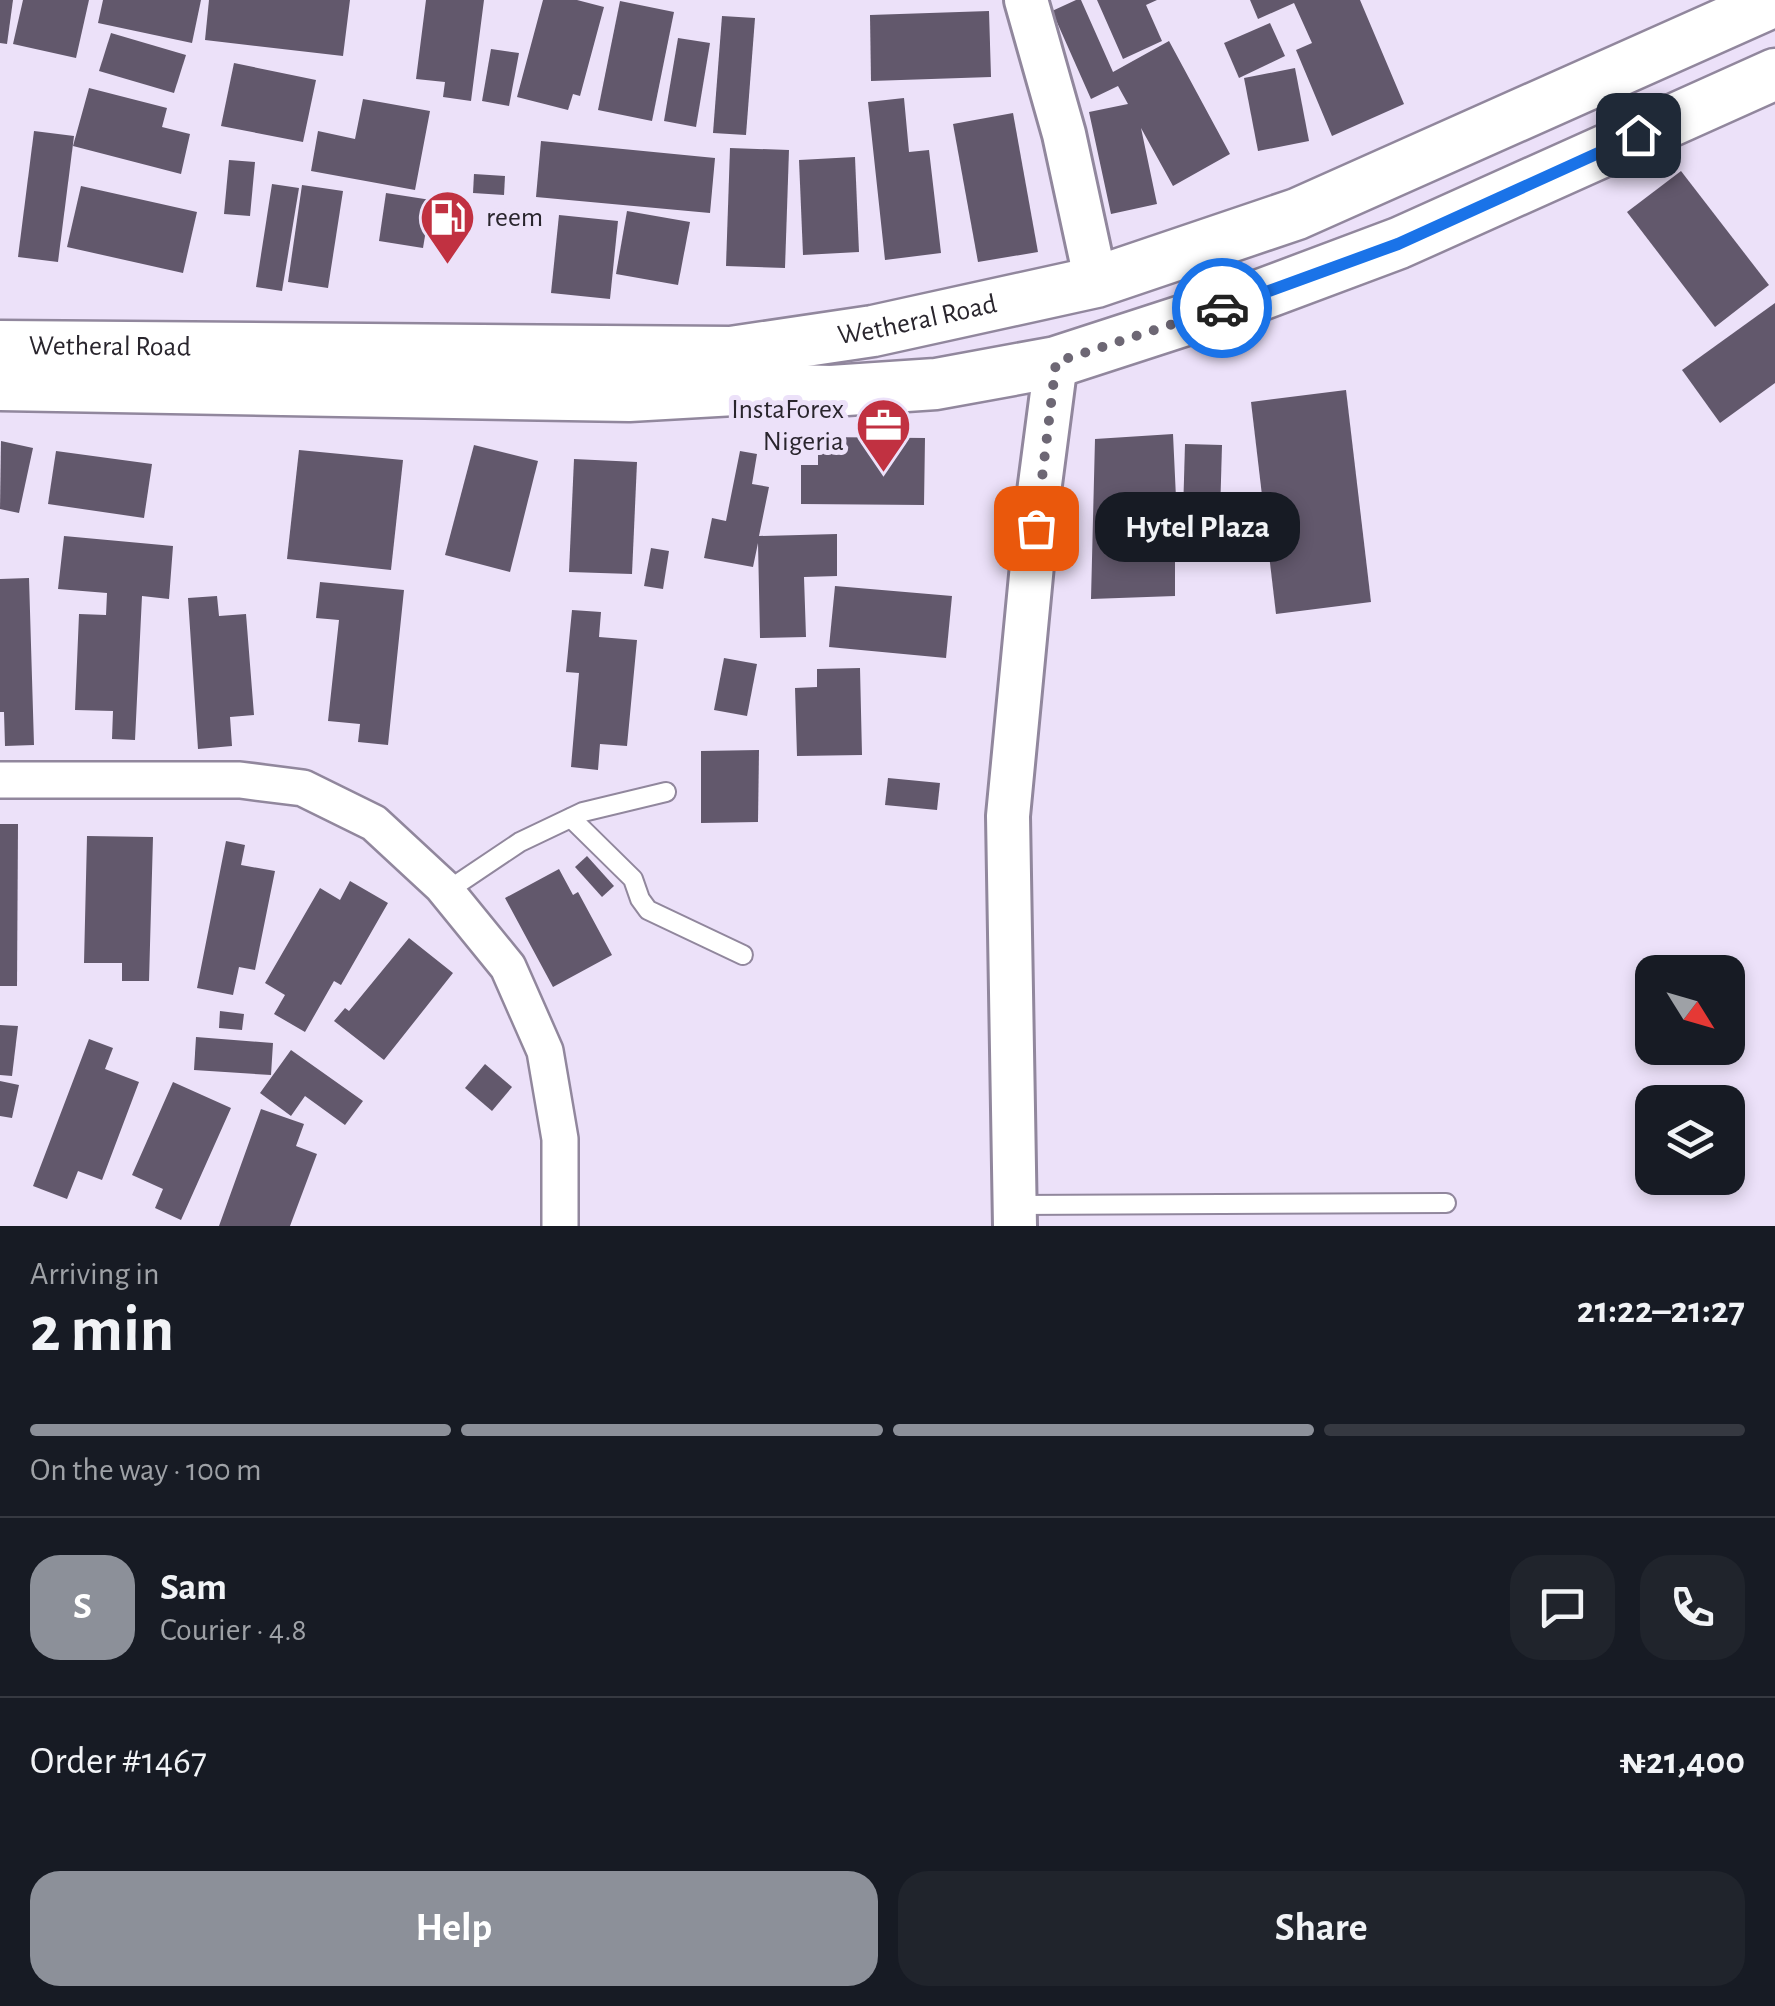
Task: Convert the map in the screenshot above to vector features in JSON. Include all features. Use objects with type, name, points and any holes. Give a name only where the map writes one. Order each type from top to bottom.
[{"type":"main road","name":"Wetheral Road","points":[[0,346],[731,352],[873,331],[1096,282],[1296,214],[1775,2]]},
{"type":"main road","name":"Wetheral Road","points":[[0,386],[629,396],[936,384],[1056,362],[1247,300],[1398,244],[1775,74]]},
{"type":"street","points":[[1026,0],[1064,134],[1096,282]]},
{"type":"street","points":[[1015,1216],[1008,816],[1039,492],[1056,362]]},
{"type":"street","points":[[0,780],[240,780],[303,788],[374,823],[448,892],[508,967],[545,1051],[560,1140],[560,1226]]},
{"type":"lane","points":[[448,892],[520,842],[584,812],[666,792]]},
{"type":"lane","points":[[571,818],[633,879],[648,910],[742,955]]},
{"type":"lane","points":[[1015,1216],[1446,1203]]},
{"type":"building","points":[[0,0],[13,0],[7,44],[0,43]]},
{"type":"building","points":[[23,0],[89,0],[76,58],[13,44]]},
{"type":"building","points":[[103,0],[201,0],[192,43],[98,23]]},
{"type":"building","points":[[209,0],[350,0],[343,56],[205,40]]},
{"type":"building","points":[[426,0],[484,0],[471,101],[443,97],[445,82],[416,79]]},
{"type":"building","points":[[543,0],[577,0],[604,7],[580,96],[573,94],[568,110],[517,97]]},
{"type":"building","points":[[1081,0],[1113,72],[1169,41],[1230,154],[1173,186],[1141,128],[1157,204],[1111,214],[1089,112],[1128,104],[1118,86],[1091,99],[1052,11]]},
{"type":"building","points":[[1097,0],[1157,0],[1146,5],[1162,41],[1123,59]]},
{"type":"building","points":[[1250,0],[1360,0],[1404,104],[1332,136],[1296,50],[1312,43],[1294,3],[1258,19]]},
{"type":"building","points":[[620,1],[674,12],[652,121],[598,110]]},
{"type":"building","points":[[989,11],[991,77],[871,81],[870,15]]},
{"type":"building","points":[[722,16],[755,18],[746,135],[713,133]]},
{"type":"building","points":[[1270,23],[1285,56],[1239,78],[1224,43]]},
{"type":"building","points":[[111,33],[186,55],[174,93],[99,71]]},
{"type":"building","points":[[678,38],[710,43],[696,127],[664,121]]},
{"type":"building","points":[[491,49],[519,53],[509,106],[482,101]]},
{"type":"building","points":[[234,63],[316,80],[303,142],[221,126]]},
{"type":"building","points":[[1295,68],[1309,141],[1258,151],[1244,78]]},
{"type":"building","points":[[89,88],[167,108],[162,127],[190,134],[181,174],[73,146]]},
{"type":"building","points":[[904,98],[909,152],[929,150],[941,253],[885,260],[868,102]]},
{"type":"building","points":[[363,99],[430,111],[415,190],[311,171],[318,131],[355,139]]},
{"type":"building","points":[[1013,113],[1038,252],[978,262],[953,124]]},
{"type":"building","points":[[34,131],[74,136],[58,262],[18,257]]},
{"type":"building","points":[[541,141],[715,158],[710,213],[536,197]]},
{"type":"building","points":[[730,148],[789,150],[785,268],[726,266]]},
{"type":"building","points":[[855,157],[859,252],[803,255],[799,160]]},
{"type":"building","points":[[229,160],[255,162],[250,216],[224,214]]},
{"type":"building","points":[[1681,171],[1769,285],[1715,327],[1627,212]]},
{"type":"building","points":[[474,174],[505,176],[504,195],[473,193]]},
{"type":"building","points":[[272,184],[299,188],[282,291],[256,287]]},
{"type":"building","points":[[302,185],[343,191],[328,288],[288,282]]},
{"type":"building","points":[[81,186],[197,212],[183,273],[67,247]]},
{"type":"building","points":[[386,193],[431,200],[423,248],[379,241]]},
{"type":"building","points":[[627,211],[690,222],[678,285],[616,274]]},
{"type":"building","points":[[559,215],[618,221],[610,299],[551,293]]},
{"type":"building","points":[[1775,303],[1775,383],[1720,423],[1682,370]]},
{"type":"building","points":[[1346,390],[1371,602],[1276,614],[1251,402]]},
{"type":"building","points":[[1173,434],[1176,498],[1156,499],[1155,542],[1175,543],[1175,596],[1091,599],[1095,439]]},
{"type":"building","points":[[818,437],[925,438],[924,505],[801,504],[801,465],[818,465]]},
{"type":"building","points":[[1,441],[33,448],[19,513],[0,509]]},
{"type":"building","points":[[1185,444],[1222,445],[1220,515],[1183,514]]},
{"type":"building","points":[[474,445],[538,461],[510,572],[445,555]]},
{"type":"building","points":[[299,450],[403,460],[391,570],[287,559]]},
{"type":"building","points":[[56,451],[152,464],[144,518],[48,504]]},
{"type":"building","points":[[740,451],[757,454],[752,484],[769,487],[759,536],[837,534],[837,576],[804,577],[806,637],[760,638],[758,543],[753,567],[704,558],[712,518],[726,521]]},
{"type":"building","points":[[574,459],[637,462],[632,574],[569,572]]},
{"type":"building","points":[[64,536],[173,546],[169,599],[142,596],[135,740],[112,739],[113,711],[75,710],[79,614],[106,615],[107,593],[58,589]]},
{"type":"building","points":[[651,548],[669,551],[663,589],[644,586]]},
{"type":"building","points":[[29,578],[34,745],[5,746],[4,712],[0,712],[0,579]]},
{"type":"building","points":[[320,582],[404,590],[388,745],[358,742],[360,724],[328,721],[339,620],[316,618]]},
{"type":"building","points":[[835,586],[952,596],[946,658],[829,647]]},
{"type":"building","points":[[217,596],[219,616],[246,614],[254,715],[230,717],[232,746],[198,749],[188,598]]},
{"type":"building","points":[[572,610],[601,612],[599,637],[637,640],[627,746],[600,744],[598,770],[571,767],[579,673],[566,672]]},
{"type":"building","points":[[724,658],[757,664],[747,716],[714,710]]},
{"type":"building","points":[[860,668],[862,755],[797,756],[795,688],[817,687],[817,669]]},
{"type":"building","points":[[759,750],[758,822],[701,823],[701,751]]},
{"type":"building","points":[[888,778],[940,783],[937,810],[885,805]]},
{"type":"building","points":[[0,824],[18,824],[17,986],[0,986]]},
{"type":"building","points":[[87,836],[153,837],[149,981],[122,981],[122,963],[84,963]]},
{"type":"building","points":[[226,841],[245,845],[241,865],[275,871],[255,970],[239,967],[233,995],[197,988]]},
{"type":"building","points":[[587,856],[614,886],[602,897],[575,867]]},
{"type":"building","points":[[559,869],[573,895],[578,892],[612,955],[553,987],[505,898]]},
{"type":"building","points":[[350,881],[388,903],[341,985],[334,981],[305,1032],[274,1014],[285,995],[265,983],[320,888],[340,900]]},
{"type":"building","points":[[409,938],[453,973],[384,1060],[334,1021],[345,1008],[349,1011]]},
{"type":"building","points":[[220,1011],[244,1014],[242,1030],[219,1028]]},
{"type":"building","points":[[0,1025],[18,1026],[12,1076],[0,1075]]},
{"type":"building","points":[[196,1037],[273,1043],[271,1075],[194,1070]]},
{"type":"building","points":[[89,1039],[113,1048],[105,1069],[139,1082],[102,1180],[78,1171],[67,1199],[33,1186]]},
{"type":"building","points":[[291,1050],[363,1101],[345,1125],[305,1096],[291,1116],[260,1093]]},
{"type":"building","points":[[485,1064],[512,1087],[492,1111],[465,1088]]},
{"type":"building","points":[[0,1081],[19,1085],[12,1118],[0,1116]]},
{"type":"building","points":[[173,1082],[231,1108],[181,1220],[155,1208],[163,1189],[132,1175]]},
{"type":"building","points":[[261,1109],[304,1124],[296,1146],[317,1154],[290,1226],[219,1226]]},
{"type":"way so far","points":[[1036,528],[1056,362],[1222,308]]},
{"type":"place","name":"reem","points":[[447,267]]},
{"type":"place","name":"InstaForex Nigeria","points":[[883,475]]},
{"type":"place","name":"Hytel Plaza","points":[[1036,528]]},
{"type":"route","points":[[1222,308],[1398,244],[1638,135]]}]
